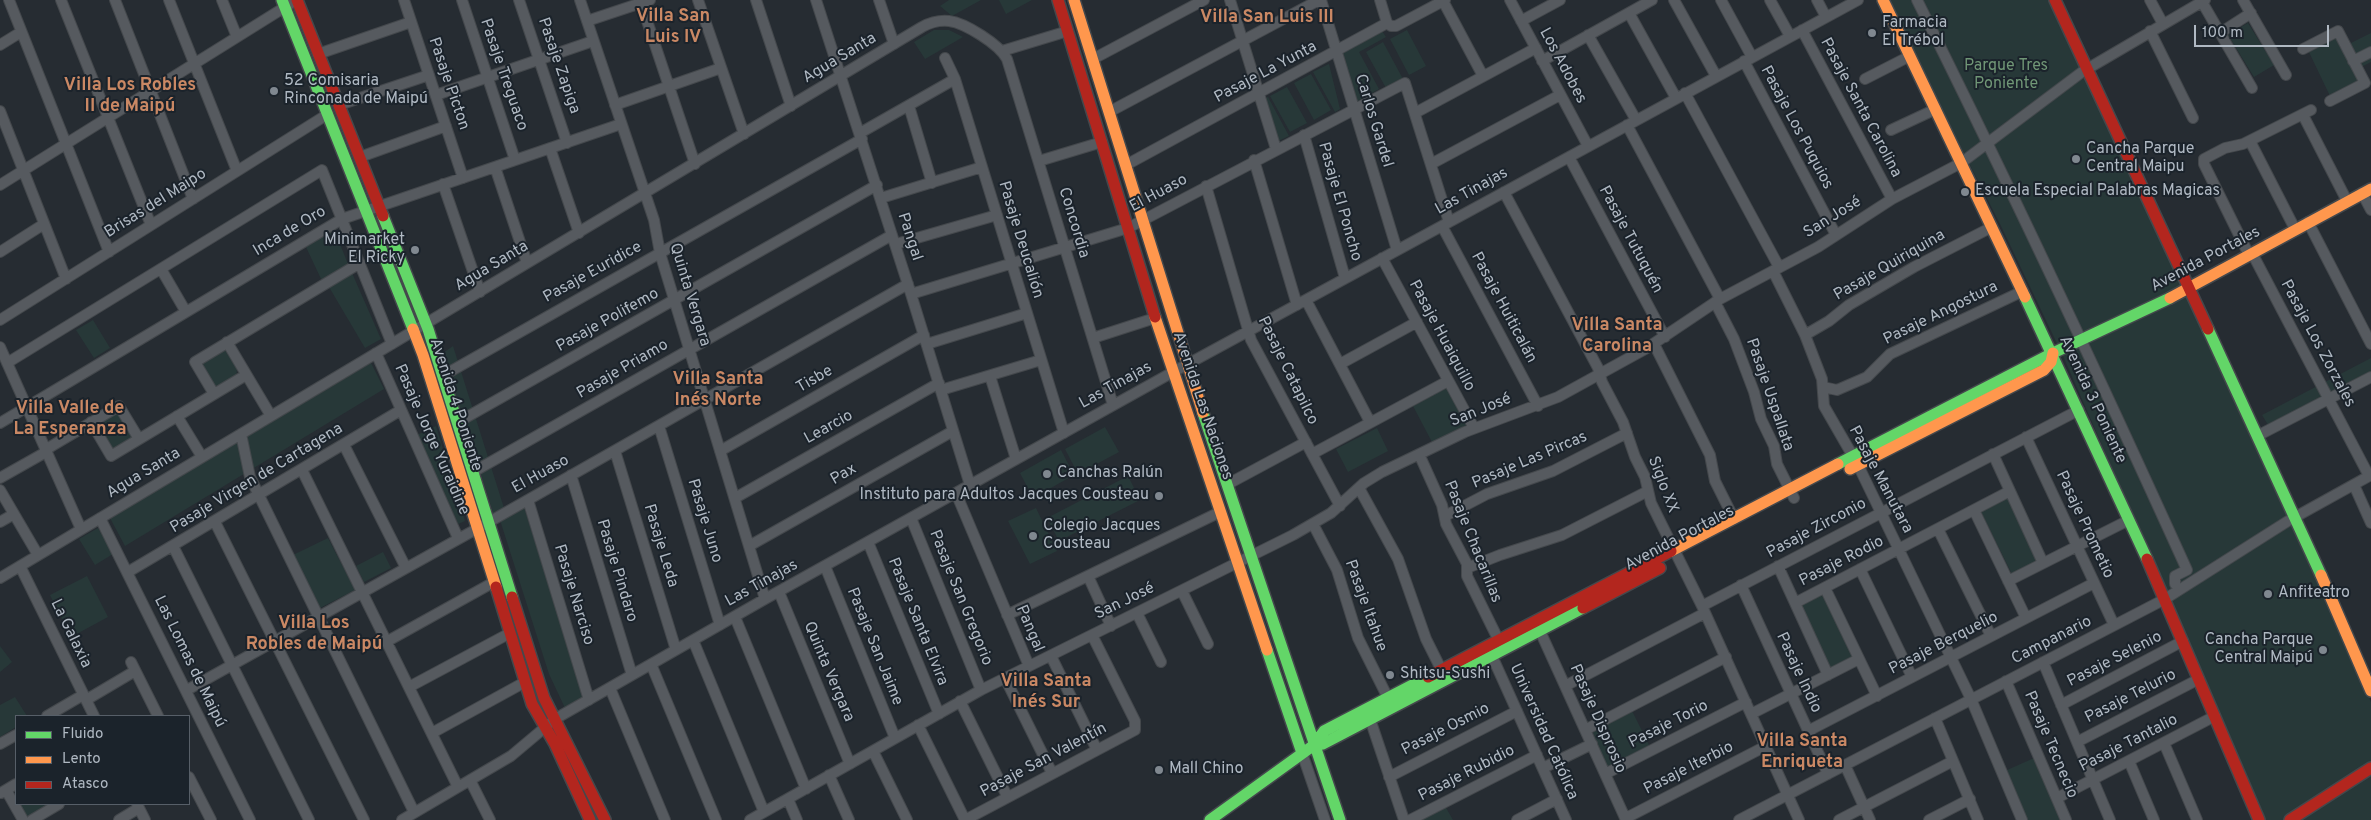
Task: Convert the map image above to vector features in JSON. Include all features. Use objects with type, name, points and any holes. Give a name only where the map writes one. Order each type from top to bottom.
[{"type":"street","points":[[8,0],[109,252]]},
{"type":"street","points":[[61,0],[151,225]]},
{"type":"street","points":[[115,0],[193,199]]},
{"type":"street","points":[[169,0],[237,171]]},
{"type":"street","points":[[222,0],[237,37]]},
{"type":"street","points":[[0,185],[237,37],[284,3],[298,0]]},
{"type":"street","name":"Avenida 4 Poniente","points":[[298,0],[444,374],[541,688],[605,820]]},
{"type":"street","name":"Pasaje Picton","points":[[404,0],[463,178]]},
{"type":"street","name":"Pasaje Treguaco","points":[[462,0],[515,160]]},
{"type":"street","name":"Pasaje Zapiga","points":[[519,0],[567,142]]},
{"type":"street","name":"Quinta Vergara","points":[[580,0],[654,220],[660,253],[765,599]]},
{"type":"street","points":[[698,0],[744,134]]},
{"type":"street","points":[[756,0],[791,106]]},
{"type":"street","name":"Pangal","points":[[816,0],[910,289],[970,485]]},
{"type":"street","points":[[879,0],[894,44]]},
{"type":"street","name":"Avenida Las Naciones","points":[[1058,0],[1155,318],[1325,820]]},
{"type":"street","name":"Avenida Las Naciones","points":[[1074,0],[1187,364],[1340,820]]},
{"type":"street","points":[[1093,59],[1204,0]]},
{"type":"street","points":[[1230,0],[1276,149]]},
{"type":"street","points":[[1110,112],[1320,0]]},
{"type":"street","name":"Carlos Gardel","points":[[1320,0],[1397,250]]},
{"type":"street","points":[[1380,0],[1387,23]]},
{"type":"street","name":"Los Adobes","points":[[1510,0],[1588,146]]},
{"type":"street","points":[[1521,21],[1560,0]]},
{"type":"street","points":[[1542,61],[1652,0]]},
{"type":"street","points":[[1674,0],[1716,76]]},
{"type":"street","name":"Pasaje Los Puquios","points":[[1721,0],[1748,59],[1836,235]]},
{"type":"street","points":[[1770,0],[1790,36]]},
{"type":"street","points":[[1817,0],[1826,17]]},
{"type":"street","name":"Las Tinajas","points":[[402,820],[511,756],[555,719],[765,599],[1187,364],[1858,0]]},
{"type":"street","name":"Avenida 3 Poniente","points":[[1883,0],[2053,353],[2165,599],[2259,820]]},
{"type":"street","points":[[1917,0],[1989,143],[2082,339],[2187,570],[2175,576],[2175,584]]},
{"type":"street","points":[[2055,0],[2259,435],[2371,691]]},
{"type":"street","points":[[2150,0],[2162,24]]},
{"type":"street","points":[[2243,0],[2286,75]]},
{"type":"street","points":[[1444,1],[1483,76]]},
{"type":"street","name":"Pasaje La Yunta","points":[[1126,165],[1387,23],[1391,26],[1396,26],[1444,1]]},
{"type":"street","points":[[2204,1],[2252,88]]},
{"type":"street","name":"San José","points":[[750,820],[982,690],[1313,524],[1340,506],[1375,476],[1474,428],[1538,406],[1654,344],[1718,301],[1836,235],[1892,199],[1961,163],[2088,68],[2204,1]]},
{"type":"street","points":[[587,21],[645,2],[669,86],[695,164]]},
{"type":"street","name":"Avenida 4 Poniente","points":[[284,3],[414,331],[532,704],[545,726],[590,820]]},
{"type":"street","name":"Pasaje Manutara","points":[[1628,13],[1681,96],[1776,269],[1822,379],[1824,406],[1881,512],[1951,657],[1971,700],[2020,819]]},
{"type":"street","points":[[2220,32],[2251,13]]},
{"type":"street","name":"Agua Santa","points":[[0,578],[927,24],[948,21],[964,26],[1002,51]]},
{"type":"street","points":[[318,54],[411,22]]},
{"type":"street","name":"Pasaje Santa Carolina","points":[[1802,30],[1892,199]]},
{"type":"street","points":[[1002,51],[1068,31]]},
{"type":"street","points":[[2150,31],[2193,118]]},
{"type":"street","points":[[2303,49],[2338,31],[2365,83],[2330,101]]},
{"type":"street","points":[[0,45],[21,32]]},
{"type":"street","name":"Pasaje Uspallata","points":[[1588,35],[1718,301],[1758,401],[1761,419],[1774,446],[1777,464],[1792,494]]},
{"type":"street","points":[[436,95],[593,41]]},
{"type":"street","points":[[1415,112],[1536,48]]},
{"type":"street","name":"Concordia","points":[[1002,51],[1008,63],[1039,161],[1113,405]]},
{"type":"street","points":[[2353,60],[2371,52]]},
{"type":"street","points":[[1865,79],[1910,56]]},
{"type":"street","name":"Pasaje Deucalión","points":[[945,58],[955,79],[1064,433]]},
{"type":"street","points":[[615,105],[721,68]]},
{"type":"street","points":[[339,106],[429,75]]},
{"type":"street","name":"Pasaje Euridice","points":[[444,374],[660,253],[955,79]]},
{"type":"street","points":[[317,87],[330,82]]},
{"type":"street","name":"El Huaso","points":[[187,690],[705,400],[910,289],[1012,264],[1128,228],[1254,160],[1405,83]]},
{"type":"street","name":"Pasaje Huiticalán","points":[[1405,83],[1431,164],[1446,224],[1538,406]]},
{"type":"street","points":[[1431,164],[1560,95]]},
{"type":"street","points":[[909,106],[932,182]]},
{"type":"street","points":[[1891,130],[1936,109]]},
{"type":"street","points":[[0,111],[66,279]]},
{"type":"street","points":[[2295,230],[2250,141],[2307,113],[2347,201]]},
{"type":"street","name":"Brisas del Maipo","points":[[0,320],[328,114]]},
{"type":"street","name":"Inca de Oro","points":[[0,424],[342,218],[621,124]]},
{"type":"street","points":[[360,156],[446,126]]},
{"type":"street","name":"Pasaje El Poncho","points":[[1304,134],[1345,278]]},
{"type":"street","name":"Pasaje Los Zorzales","points":[[2250,141],[2239,146],[2225,148],[2203,161],[2250,254],[2370,476]]},
{"type":"street","points":[[1039,161],[1102,142]]},
{"type":"street","points":[[550,148],[579,233]]},
{"type":"street","name":"Pasaje Tutuquén","points":[[1569,157],[1665,337]]},
{"type":"street","points":[[1254,160],[1301,302],[1340,364],[1370,422]]},
{"type":"street","points":[[495,167],[527,263]]},
{"type":"street","points":[[881,198],[982,167]]},
{"type":"street","points":[[7,363],[322,170],[392,344]]},
{"type":"street","points":[[443,184],[480,292]]},
{"type":"street","name":"Pasaje Polifemo","points":[[458,422],[675,301],[876,185]]},
{"type":"street","name":"Pasaje Catapilco","points":[[1206,186],[1248,331],[1340,506]]},
{"type":"street","points":[[2367,191],[2371,210]]},
{"type":"street","name":"Avenida Portales","points":[[1210,820],[1314,745],[1324,731],[1499,641],[1677,554],[1855,461],[2044,370],[2051,362],[2053,353],[2142,312],[2367,191]]},
{"type":"street","name":"Siglo XX","points":[[1504,192],[1600,374],[1645,477],[1651,503],[1704,609],[1799,820]]},
{"type":"street","name":"Pasaje Priamo","points":[[473,472],[690,350],[894,240],[997,214]]},
{"type":"street","points":[[2308,222],[2371,344]]},
{"type":"street","points":[[0,252],[44,224]]},
{"type":"street","name":"Pasaje Quiriquina","points":[[1805,335],[1824,324],[1849,305],[1914,267],[1992,226]]},
{"type":"street","name":"Pasaje Huaiquillo","points":[[1382,258],[1474,428]]},
{"type":"street","points":[[214,394],[195,362],[360,263]]},
{"type":"street","points":[[161,269],[186,312]]},
{"type":"street","name":"Pasaje Angostura","points":[[1823,388],[1837,390],[1867,377],[1890,354],[2023,291]]},
{"type":"street","name":"Tisbe","points":[[720,451],[925,339],[1027,313]]},
{"type":"street","points":[[1093,338],[1155,318]]},
{"type":"street","points":[[1340,364],[1417,322]]},
{"type":"street","points":[[227,342],[271,416]]},
{"type":"street","points":[[1654,344],[1710,455],[1714,481],[1734,519]]},
{"type":"street","points":[[0,347],[81,529]]},
{"type":"street","name":"Pasaje Jorge Yuraidine","points":[[376,353],[458,538]]},
{"type":"street","name":"Learcio","points":[[735,498],[940,387],[990,376],[1042,360]]},
{"type":"street","points":[[91,422],[111,456],[246,374]]},
{"type":"street","points":[[990,376],[1016,459]]},
{"type":"street","points":[[2259,435],[2371,377]]},
{"type":"street","points":[[1312,454],[1448,381]]},
{"type":"street","points":[[0,478],[119,406],[139,439]]},
{"type":"street","name":"Pasaje Virgen de Cartagena","points":[[128,572],[401,410]]},
{"type":"street","name":"Pasaje Zirconio","points":[[1565,686],[1704,609],[1742,585],[2078,410]]},
{"type":"street","points":[[177,416],[202,457]]},
{"type":"street","name":"Pasaje Juno","points":[[659,426],[720,625]]},
{"type":"street","name":"Pax","points":[[749,546],[954,431]]},
{"type":"street","name":"Pasaje Las Pircas","points":[[1445,516],[1487,494],[1553,471],[1627,433]]},
{"type":"street","points":[[241,434],[246,465],[259,495],[414,812]]},
{"type":"street","name":"Pasaje Prometio","points":[[2026,437],[2114,626]]},
{"type":"street","points":[[1228,484],[1306,442]]},
{"type":"street","points":[[344,445],[406,568]]},
{"type":"street","name":"Pasaje Leda","points":[[615,451],[676,650]]},
{"type":"street","name":"Pasaje Chacarillas","points":[[1418,454],[1445,516],[1446,524],[1467,568],[1467,576],[1499,641]]},
{"type":"street","points":[[1992,454],[2043,563]]},
{"type":"street","points":[[302,470],[458,787]]},
{"type":"street","name":"Pasaje Pindaro","points":[[571,475],[632,675]]},
{"type":"street","name":"Campanario","points":[[1739,820],[2165,599],[2296,516],[2370,476]]},
{"type":"street","points":[[2354,485],[2371,523]]},
{"type":"street","points":[[1359,488],[1398,559],[1426,639],[1442,671]]},
{"type":"street","points":[[0,490],[38,555]]},
{"type":"street","points":[[1467,568],[1562,535],[1648,491]]},
{"type":"street","name":"Pasaje Rodio","points":[[1795,603],[2010,491]]},
{"type":"street","name":"Pangal","points":[[956,493],[1029,666]]},
{"type":"street","name":"Avenida Portales","points":[[1314,745],[1323,744],[1540,631],[1677,554],[1734,519],[1792,494]]},
{"type":"street","name":"Pasaje Narciso","points":[[528,500],[589,700]]},
{"type":"street","points":[[1974,510],[2026,618]]},
{"type":"street","points":[[1007,616],[1220,512]]},
{"type":"street","points":[[0,522],[14,514]]},
{"type":"street","name":"Las Lomas de Maipú","points":[[100,518],[250,820]]},
{"type":"street","name":"Pasaje San Gregorio","points":[[911,518],[982,690]]},
{"type":"street","points":[[2008,581],[2129,520]]},
{"type":"street","points":[[215,522],[364,820]]},
{"type":"street","name":"Pasaje Itahue","points":[[1313,524],[1337,570],[1358,638],[1388,698]]},
{"type":"street","points":[[1938,528],[1991,636]]},
{"type":"street","name":"Pasaje Santa Elvira","points":[[868,542],[939,714]]},
{"type":"street","points":[[173,546],[309,820]]},
{"type":"street","name":"La Galaxia","points":[[20,566],[94,715]]},
{"type":"street","name":"Pasaje San Jaime","points":[[825,566],[895,738]]},
{"type":"street","points":[[1778,566],[1828,675]]},
{"type":"street","points":[[1860,569],[1912,678]]},
{"type":"street","points":[[1088,576],[1111,626]]},
{"type":"street","points":[[386,642],[494,582]]},
{"type":"street","name":"Pasaje Berquelio","points":[[1808,731],[2094,583]]},
{"type":"street","name":"Pasaje Indio","points":[[1742,585],[1828,774]]},
{"type":"street","points":[[1825,588],[1877,696]]},
{"type":"street","points":[[1182,591],[1208,644]]},
{"type":"street","name":"Quinta Vergara","points":[[779,592],[850,764]]},
{"type":"street","points":[[1137,613],[1161,662]]},
{"type":"street","points":[[735,616],[806,789]]},
{"type":"street","name":"Pasaje Disprosio","points":[[1540,631],[1626,819]]},
{"type":"street","points":[[409,688],[510,633]]},
{"type":"street","name":"Pasaje San Valentín","points":[[965,820],[1136,728],[1135,721],[1092,635]]},
{"type":"street","points":[[693,640],[764,812]]},
{"type":"street","name":"Pasaje Selenio","points":[[2061,705],[2183,642]]},
{"type":"street","points":[[1051,656],[1097,750]]},
{"type":"street","name":"Universidad Católica","points":[[1492,656],[1566,820]]},
{"type":"street","points":[[1585,730],[1726,658]]},
{"type":"street","points":[[1751,714],[1859,659]]},
{"type":"street","points":[[2043,662],[2110,820]]},
{"type":"street","points":[[651,664],[716,820]]},
{"type":"street","points":[[49,715],[85,698],[133,667],[157,715]]},
{"type":"street","name":"Pasaje San Gregorio","points":[[1005,678],[1052,773]]},
{"type":"street","name":"Pasaje Telurio","points":[[2077,742],[2200,679]]},
{"type":"street","name":"Pasaje Tecnecio","points":[[2006,681],[2066,820]]},
{"type":"street","points":[[432,733],[525,682]]},
{"type":"street","points":[[610,688],[665,820]]},
{"type":"street","name":"Pasaje Santa Elvira","points":[[960,702],[1007,796]]},
{"type":"street","name":"Pasaje Torio","points":[[1606,774],[1746,702]]},
{"type":"street","name":"Pasaje Osmio","points":[[1389,776],[1517,711]]},
{"type":"street","name":"Pasaje Tantalio","points":[[2057,798],[2216,716]]},
{"type":"street","points":[[1935,718],[1978,820]]},
{"type":"street","points":[[1370,719],[1404,820]]},
{"type":"street","points":[[918,725],[965,820]]},
{"type":"street","points":[[0,744],[15,736]]},
{"type":"street","points":[[2164,743],[2197,820]]},
{"type":"street","points":[[1543,768],[1592,744]]},
{"type":"street","name":"Pasaje Iterbio","points":[[1626,819],[1766,746]]},
{"type":"street","points":[[873,751],[907,820]]},
{"type":"street","name":"Pasaje Rubidio","points":[[1410,820],[1537,755]]},
{"type":"street","points":[[1840,820],[1953,761]]},
{"type":"street","points":[[2129,761],[2154,820]]},
{"type":"street","points":[[1845,765],[1870,820]]},
{"type":"street","points":[[2290,820],[2371,768]]},
{"type":"street","points":[[829,776],[849,820]]},
{"type":"street","points":[[190,779],[211,820]]},
{"type":"street","points":[[470,780],[490,820]]},
{"type":"street","points":[[15,785],[3,792],[23,820]]},
{"type":"street","points":[[788,799],[797,820]]},
{"type":"street","points":[[1517,820],[1557,799]]},
{"type":"street","points":[[1929,820],[1970,799]]},
{"type":"street","points":[[32,820],[57,805]]},
{"type":"street","points":[[119,820],[138,806],[145,820]]},
{"type":"green space","points":[[949,0],[981,0],[952,16],[940,6]]},
{"type":"green space","points":[[999,0],[1032,0],[1006,14]]},
{"type":"green space","name":"Parque Tres Poniente","points":[[1886,0],[2051,0],[2289,512],[2371,702],[2371,820],[2266,820],[2063,356],[2000,224]]},
{"type":"green space","points":[[2248,23],[2274,65],[2254,77],[2228,35]]},
{"type":"green space","points":[[934,30],[949,30],[963,37],[925,59],[914,42]]},
{"type":"green space","points":[[1407,30],[1426,66],[1409,75],[1390,39]]},
{"type":"green space","points":[[1382,31],[1386,37],[1359,52],[1379,89],[1356,102],[1342,53]]},
{"type":"green space","points":[[2371,33],[2371,62],[2361,67],[2349,44]]},
{"type":"green space","points":[[2337,36],[2360,81],[2330,96],[2308,50]]},
{"type":"green space","points":[[1383,42],[1403,79],[1386,88],[1366,52]]},
{"type":"green space","points":[[1329,64],[1340,109],[1335,112],[1313,72]]},
{"type":"green space","points":[[1311,74],[1331,110],[1314,120],[1294,83]]},
{"type":"green space","points":[[1287,87],[1307,123],[1290,132],[1270,96]]},
{"type":"green space","points":[[1268,97],[1289,136],[1276,142],[1264,99]]},
{"type":"green space","points":[[334,229],[348,264],[322,281],[306,247]]},
{"type":"green space","points":[[352,273],[381,339],[365,348],[329,287]]},
{"type":"green space","points":[[93,320],[110,348],[94,358],[76,330]]},
{"type":"green space","points":[[453,346],[504,508],[493,513],[443,353]]},
{"type":"green space","points":[[223,347],[237,369],[236,378],[216,390],[198,362]]},
{"type":"green space","points":[[2371,358],[2371,375],[2270,428],[2262,415]]},
{"type":"green space","points":[[371,363],[384,389],[125,546],[110,518]]},
{"type":"green space","points":[[1448,387],[1469,427],[1433,444],[1413,406]]},
{"type":"green space","points":[[118,411],[134,437],[111,450],[95,424]]},
{"type":"green space","points":[[436,426],[465,521],[458,524],[417,435]]},
{"type":"green space","name":"Canchas Ralún","points":[[1105,427],[1119,452],[1078,474],[1065,449]]},
{"type":"green space","points":[[1377,428],[1388,451],[1348,472],[1336,449]]},
{"type":"green space","name":"Canchas Ralún","points":[[1061,450],[1074,475],[1033,498],[1020,473]]},
{"type":"green space","points":[[1128,476],[1140,500],[1059,541],[1047,518]]},
{"type":"green space","points":[[2008,497],[2039,561],[2012,574],[1980,510]]},
{"type":"green space","points":[[524,507],[584,697],[565,708],[549,674],[500,520]]},
{"type":"green space","name":"Colegio Jacques Cousteau","points":[[1036,508],[1057,551],[1030,564],[1008,521]]},
{"type":"green space","points":[[98,528],[113,554],[95,565],[79,539]]},
{"type":"green space","points":[[328,538],[355,590],[320,608],[293,555]]},
{"type":"green space","points":[[383,552],[391,568],[364,582],[356,566]]},
{"type":"green space","points":[[87,576],[108,617],[71,637],[50,595]]},
{"type":"green space","points":[[1823,593],[1855,657],[1831,669],[1799,605]]},
{"type":"green space","points":[[0,646],[12,662],[0,672]]},
{"type":"green space","points":[[15,697],[26,715],[15,715],[15,728],[0,737],[0,705]]},
{"type":"green space","points":[[1632,711],[1650,747],[1607,768],[1589,733]]},
{"type":"green space","points":[[2034,758],[2061,820],[2026,820],[2005,771]]},
{"type":"green space","points":[[21,805],[49,805],[27,817]]},
{"type":"green space","points":[[1445,806],[1453,820],[1419,820]]},
{"type":"traffic: fast","points":[[282,0],[413,329]]},
{"type":"traffic: fast","points":[[383,216],[428,329],[512,597]]},
{"type":"traffic: fast","points":[[2025,297],[2147,559]]},
{"type":"traffic: fast","points":[[1838,464],[2053,353],[2170,298]]},
{"type":"traffic: fast","points":[[2208,329],[2321,575]]},
{"type":"traffic: fast","points":[[1203,413],[1340,820]]},
{"type":"traffic: fast","points":[[1314,745],[1323,744],[1583,608]]},
{"type":"traffic: fast","points":[[1267,650],[1302,753]]},
{"type":"traffic: fast","points":[[1210,820],[1314,745],[1324,731],[1428,677]]},
{"type":"traffic: slow","points":[[1074,0],[1203,413]]},
{"type":"traffic: slow","points":[[1883,0],[2025,297]]},
{"type":"traffic: slow","points":[[2170,298],[2371,189]]},
{"type":"traffic: slow","points":[[1155,317],[1267,650]]},
{"type":"traffic: slow","points":[[413,329],[423,355],[496,587]]},
{"type":"traffic: slow","points":[[1850,469],[2044,370],[2051,362],[2053,353]]},
{"type":"traffic: slow","points":[[1671,551],[1838,464]]},
{"type":"traffic: slow","points":[[2321,575],[2371,691]]},
{"type":"traffic: jam","points":[[297,0],[383,216]]},
{"type":"traffic: jam","points":[[1058,0],[1155,317]]},
{"type":"traffic: jam","points":[[2055,0],[2208,329]]},
{"type":"traffic: jam","points":[[1428,677],[1671,551]]},
{"type":"traffic: jam","points":[[2147,559],[2259,820]]},
{"type":"traffic: jam","points":[[1583,608],[1660,568]]},
{"type":"traffic: jam","points":[[496,587],[532,704],[555,744],[590,820]]},
{"type":"traffic: jam","points":[[512,597],[544,698],[605,820]]},
{"type":"traffic: jam","points":[[2290,820],[2371,768]]},
{"type":"place","name":"Farmacia El Trébol","points":[[1872,33]]},
{"type":"place","name":"52 Comisaria Rinconada de Maipú","points":[[274,91]]},
{"type":"place","name":"Cancha Parque Central Maipu","points":[[2076,159]]},
{"type":"place","name":"Escuela Especial Palabras Magicas","points":[[1965,192]]},
{"type":"place","name":"Minimarket El Ricky","points":[[415,250]]},
{"type":"place","name":"Canchas Ralún","points":[[1047,474]]},
{"type":"place","name":"Instituto para Adultos Jacques Cousteau","points":[[1159,496]]},
{"type":"place","name":"Colegio Jacques Cousteau","points":[[1033,536]]},
{"type":"place","name":"Anfiteatro","points":[[2268,594]]},
{"type":"place","name":"Cancha Parque Central Maipú","points":[[2323,650]]},
{"type":"place","name":"Shitsu-Sushi","points":[[1390,675]]},
{"type":"place","name":"Mall Chino","points":[[1159,770]]},
{"type":"district","name":"Villa San Luis III","points":[[1267,18]]},
{"type":"district","name":"Villa San Luis IV","points":[[673,27]]},
{"type":"district","name":"Villa Los Robles II de Maipú","points":[[130,96]]},
{"type":"district","name":"Villa Santa Carolina","points":[[1617,336]]},
{"type":"district","name":"Villa Santa Inés Norte","points":[[718,390]]},
{"type":"district","name":"Villa Valle de La Esperanza","points":[[70,419]]},
{"type":"district","name":"Villa Los Robles de Maipú","points":[[314,634]]},
{"type":"district","name":"Villa Santa Inés Sur","points":[[1046,692]]},
{"type":"district","name":"Villa Santa Enriqueta","points":[[1802,752]]}]
